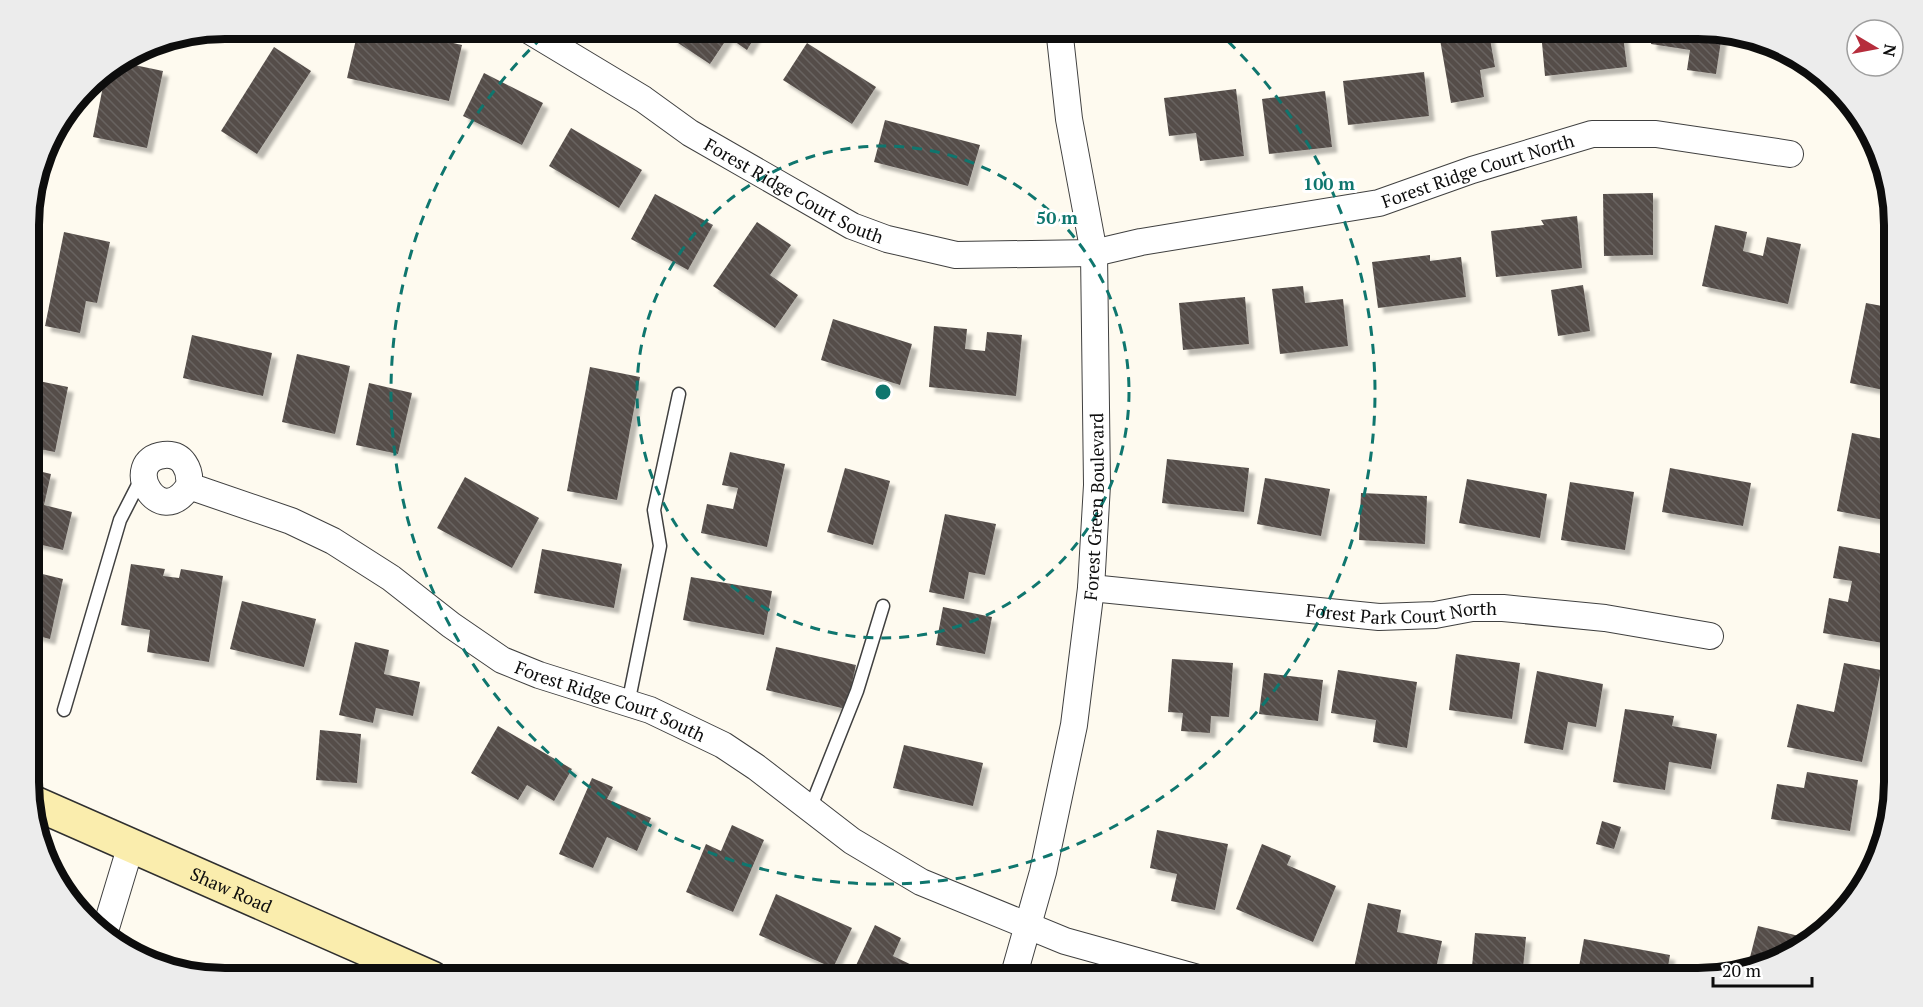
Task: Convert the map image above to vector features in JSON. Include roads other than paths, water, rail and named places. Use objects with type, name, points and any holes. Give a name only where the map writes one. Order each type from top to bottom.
[{"type":"main road","name":"Shaw Road","points":[[41,806],[409,968]]},
{"type":"street","name":"Forest Ridge Court South","points":[[543,39],[643,99],[690,133],[852,226],[887,239],[956,255],[1094,253]]},
{"type":"street","name":"Forest Green Boulevard","points":[[1016,968],[1043,872],[1074,725],[1091,588],[1097,473],[1094,253],[1069,119],[1060,39]]},
{"type":"street","name":"Forest Ridge Court North","points":[[1094,253],[1141,242],[1379,203],[1472,170],[1593,134],[1656,134],[1790,154]]},
{"type":"street","name":"Forest Ridge Court South","points":[[145,470],[150,461],[159,456],[169,454],[179,458],[187,466],[190,475],[189,486],[291,521],[333,541],[391,578],[451,625],[501,660],[539,675],[650,710],[723,745],[756,766],[852,841],[921,882],[1065,941],[1162,968]]},
{"type":"street","name":"Forest Park Court North","points":[[1091,588],[1379,617],[1435,615],[1472,608],[1503,608],[1605,618],[1710,636]]},
{"type":"street","points":[[107,926],[131,845]]},
{"type":"lane","points":[[628,704],[660,546],[654,510],[679,394]]},
{"type":"lane","points":[[64,710],[120,520],[145,470]]},
{"type":"lane","points":[[810,809],[853,701],[883,606]]}]
